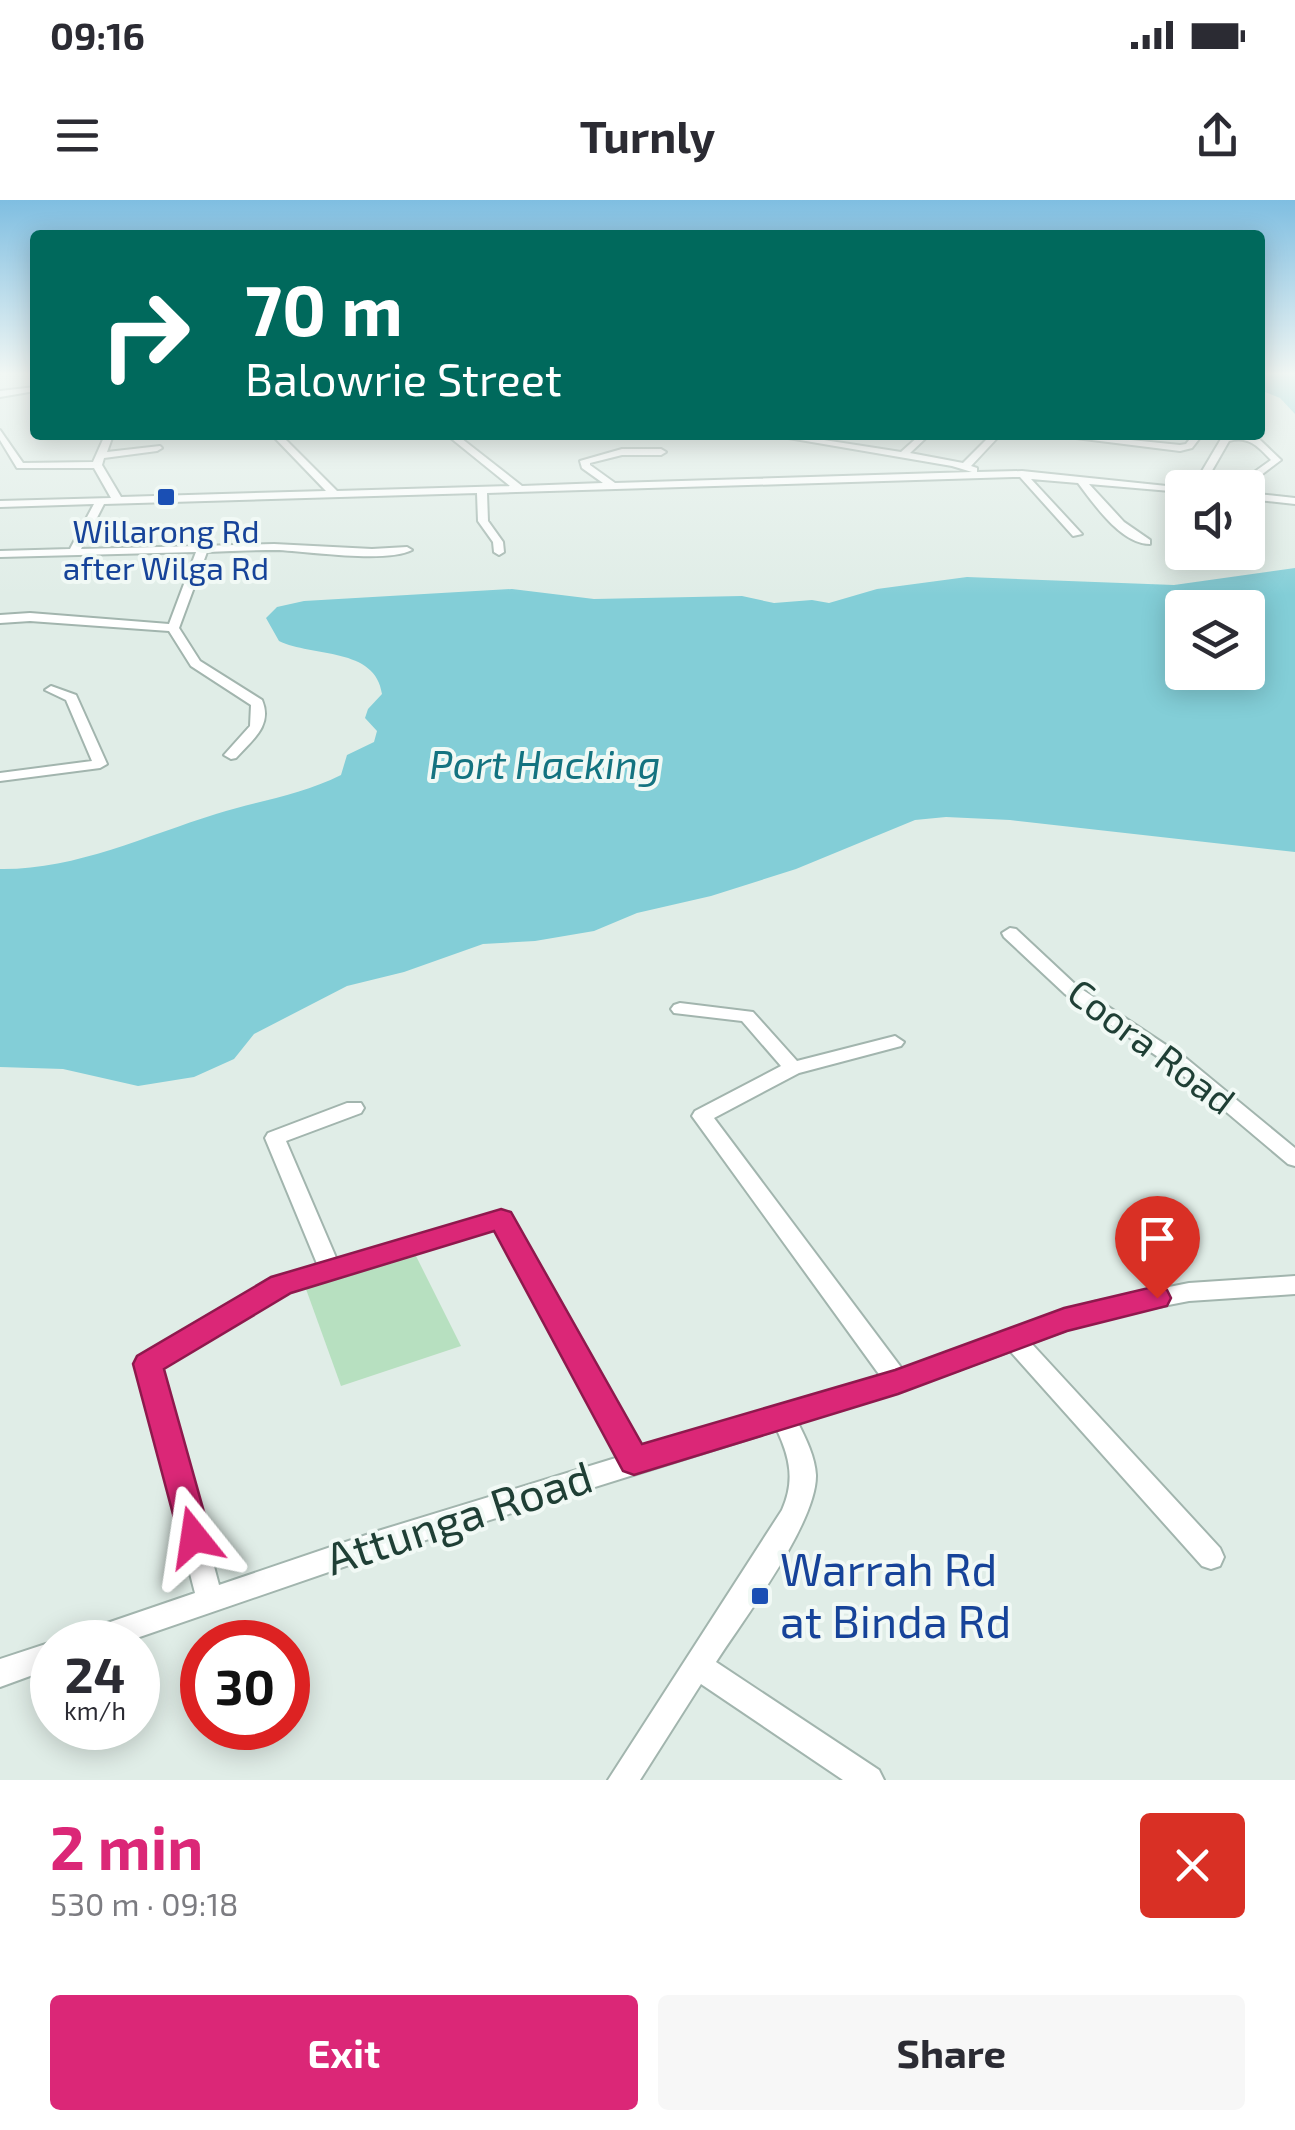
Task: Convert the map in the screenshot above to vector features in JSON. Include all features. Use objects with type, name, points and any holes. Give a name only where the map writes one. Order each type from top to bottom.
[{"type":"street","points":[[9,448],[20,466],[99,460],[157,448]]},
{"type":"street","points":[[104,448],[99,460],[117,500]]},
{"type":"street","points":[[289,448],[334,494]]},
{"type":"street","points":[[467,448],[519,488]]},
{"type":"street","points":[[857,448],[966,465],[977,474]]},
{"type":"street","points":[[904,455],[912,448]]},
{"type":"street","points":[[966,465],[983,448]]},
{"type":"street","points":[[1208,470],[1222,448]]},
{"type":"street","points":[[1262,470],[1276,460],[1266,448]]},
{"type":"street","points":[[613,486],[585,466],[585,460],[612,453],[660,452]]},
{"type":"street","points":[[0,504],[977,474],[1022,474],[1165,488]]},
{"type":"street","points":[[1022,474],[1077,534]]},
{"type":"street","points":[[1084,479],[1082,483],[1103,506],[1136,538],[1146,542]]},
{"type":"street","points":[[482,490],[483,521],[498,542],[499,552]]},
{"type":"street","points":[[1265,498],[1295,501]]},
{"type":"street","points":[[74,553],[102,501]]},
{"type":"street","points":[[173,628],[203,548]]},
{"type":"street","points":[[0,554],[203,548],[407,550]]},
{"type":"street","points":[[0,619],[30,617],[173,628]]},
{"type":"street","points":[[173,628],[195,663],[256,703],[260,712],[256,729],[231,755]]},
{"type":"street","points":[[0,777],[100,764],[71,698],[51,690]]},
{"type":"street","name":"Coora Road","points":[[1010,933],[1071,990],[1180,1064],[1295,1160]]},
{"type":"street","points":[[680,1010],[746,1016],[793,1068]]},
{"type":"street","points":[[894,1042],[793,1068],[702,1116],[898,1382]]},
{"type":"street","points":[[330,1268],[274,1138],[354,1108]]},
{"type":"street","points":[[210,1600],[148,1364],[282,1285],[330,1268],[501,1219],[634,1461]]},
{"type":"street","name":"Attunga Road","points":[[152,1620],[634,1461],[898,1382],[1124,1304],[1189,1292],[1295,1285]]},
{"type":"street","points":[[1014,1339],[1211,1557]]},
{"type":"street","points":[[623,1780],[784,1534],[805,1488],[802,1460],[783,1418]]},
{"type":"street","points":[[0,1673],[30,1662]]},
{"type":"street","points":[[698,1666],[869,1780]]},
{"type":"green space","points":[[410,1244],[461,1346],[341,1386],[302,1278]]},
{"type":"water","name":"Port Hacking","points":[[1295,568],[1295,852],[1010,820],[915,820],[796,869],[711,896],[637,913],[594,931],[535,941],[483,944],[404,972],[347,986],[254,1034],[234,1059],[194,1077],[138,1086],[63,1069],[0,1067],[0,869],[83,858],[310,788],[341,775],[347,755],[374,742],[377,731],[365,718],[382,694],[377,679],[355,661],[279,641],[266,618],[277,607],[304,601],[512,589],[594,599],[742,596],[774,603],[829,603],[877,589],[967,577],[1174,585]]},
{"type":"place","name":"Willarong Rd after Wilga Rd","points":[[166,497]]},
{"type":"place","name":"Warrah Rd at Binda Rd","points":[[760,1596]]},
{"type":"route","points":[[194,1537],[148,1364],[282,1285],[501,1219],[634,1461],[898,1382],[1064,1320],[1157,1298]]}]
